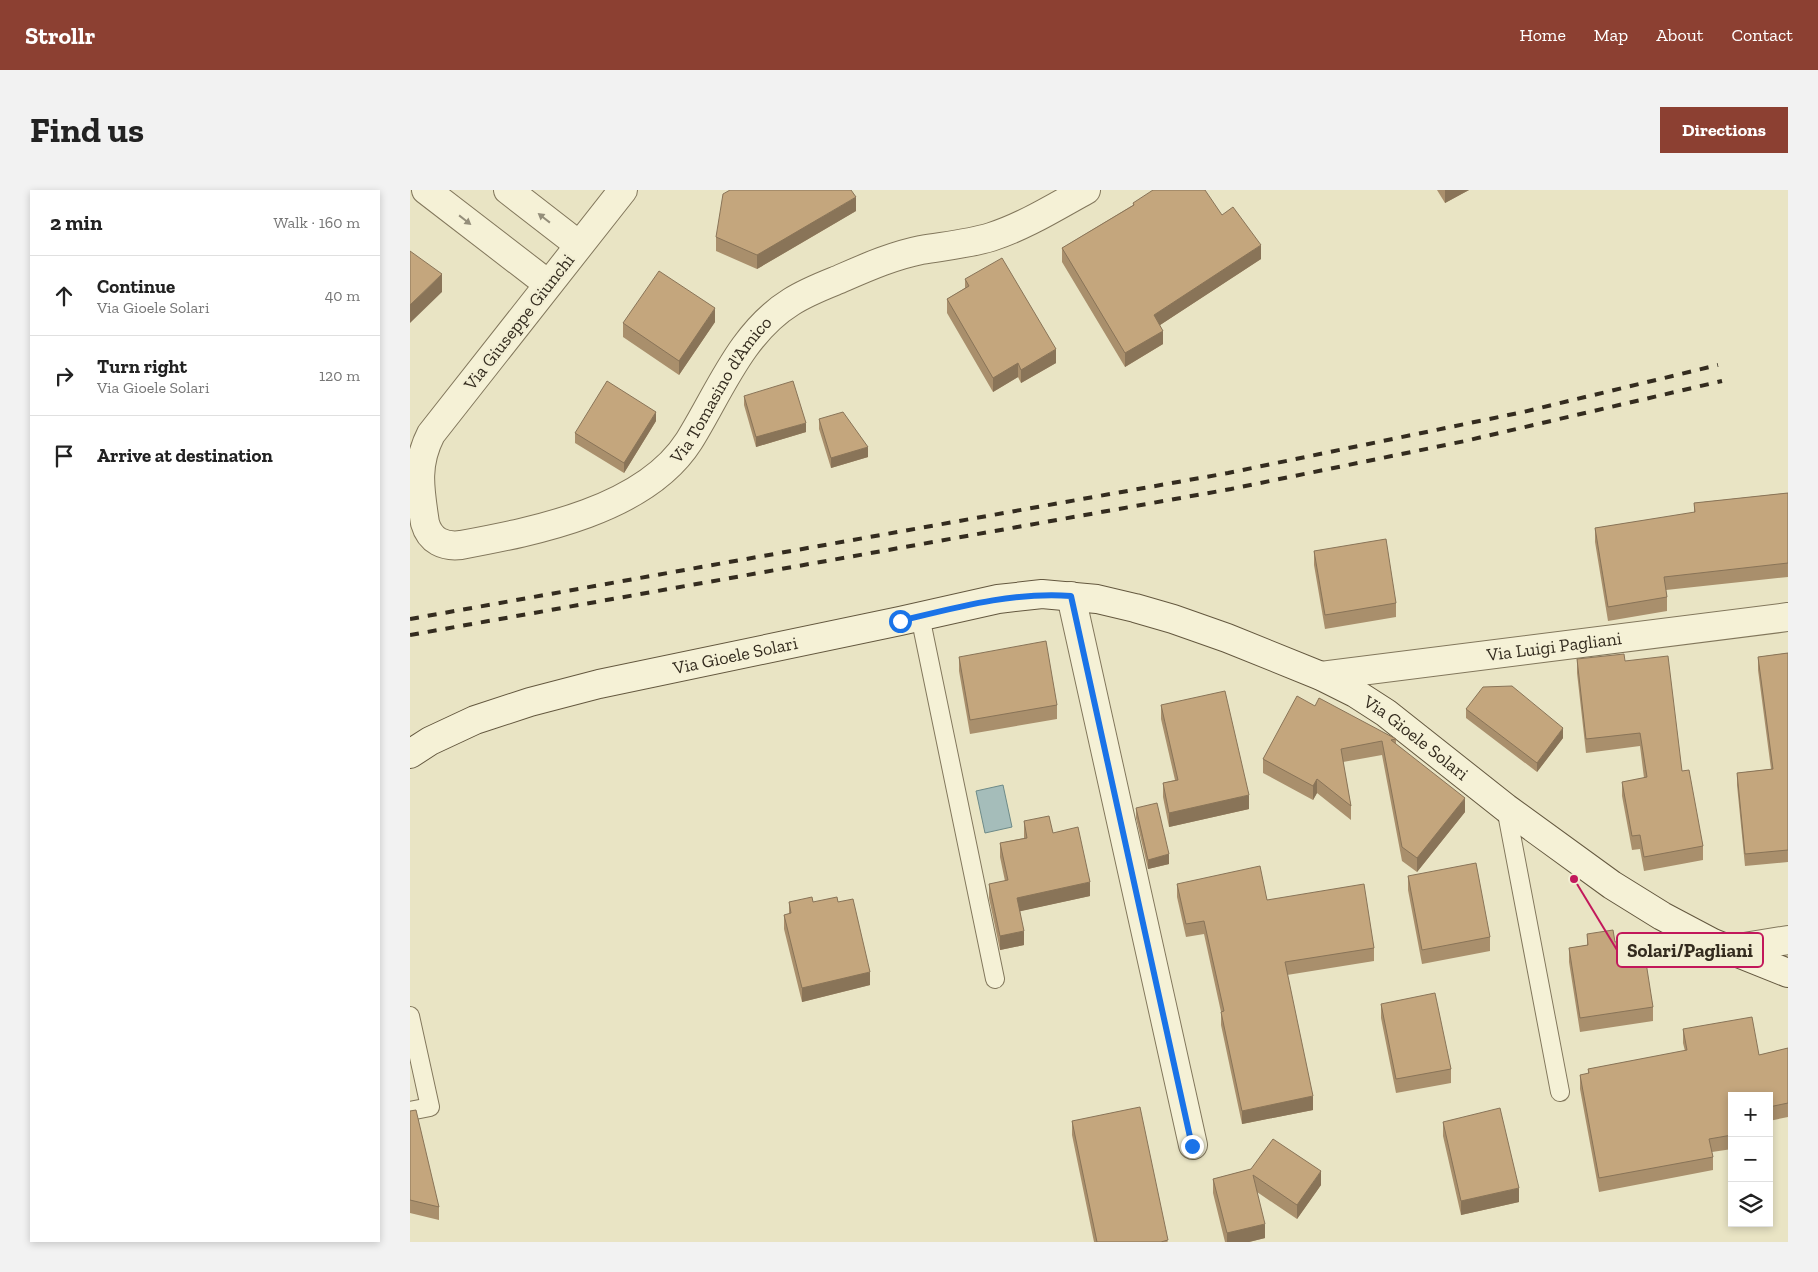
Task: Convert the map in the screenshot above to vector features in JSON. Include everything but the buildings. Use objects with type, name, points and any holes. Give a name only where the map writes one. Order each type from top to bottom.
[{"type":"street","points":[[426,190],[548,284]]},
{"type":"street","points":[[508,190],[579,245]]},
{"type":"street","name":"Via Giuseppe Giunchi","points":[[422,457],[426,444],[436,426],[623,190]]},
{"type":"street","name":"Via Tomasino d'Amico","points":[[422,457],[419,480],[425,523],[430,535],[441,543],[461,546],[545,528],[580,517],[637,489],[675,459],[689,441],[746,344],[760,327],[788,304],[816,289],[888,259],[920,250],[970,242],[1000,234],[1028,222],[1086,190]]},
{"type":"street","name":"Via Gioele Solari","points":[[410,754],[430,741],[463,725],[530,702],[660,670],[1013,596],[1042,594],[1110,602],[1173,619],[1227,638],[1321,676],[1355,693],[1386,713],[1506,808],[1612,885],[1662,916],[1726,950],[1788,973]]},
{"type":"street","points":[[1071,596],[1192,1146]]},
{"type":"street","name":"Via Luigi Pagliani","points":[[1321,676],[1788,617]]},
{"type":"street","points":[[1726,950],[1788,940]]},
{"type":"lane","points":[[920,616],[995,979]]},
{"type":"lane","points":[[1506,808],[1560,1092]]},
{"type":"lane","points":[[410,1016],[430,1107],[410,1111]]},
{"type":"water","points":[[1003,785],[1012,827],[985,833],[976,791]]},
{"type":"railway","points":[[410,619],[1228,473],[1523,412],[1718,365]]},
{"type":"railway","points":[[410,635],[1231,489],[1465,441],[1722,381]]},
{"type":"place","name":"Solari/Pagliani","points":[[1574,879]]},
{"type":"route","points":[[900,621],[1013,596],[1042,594],[1071,596],[1192,1146]]}]
